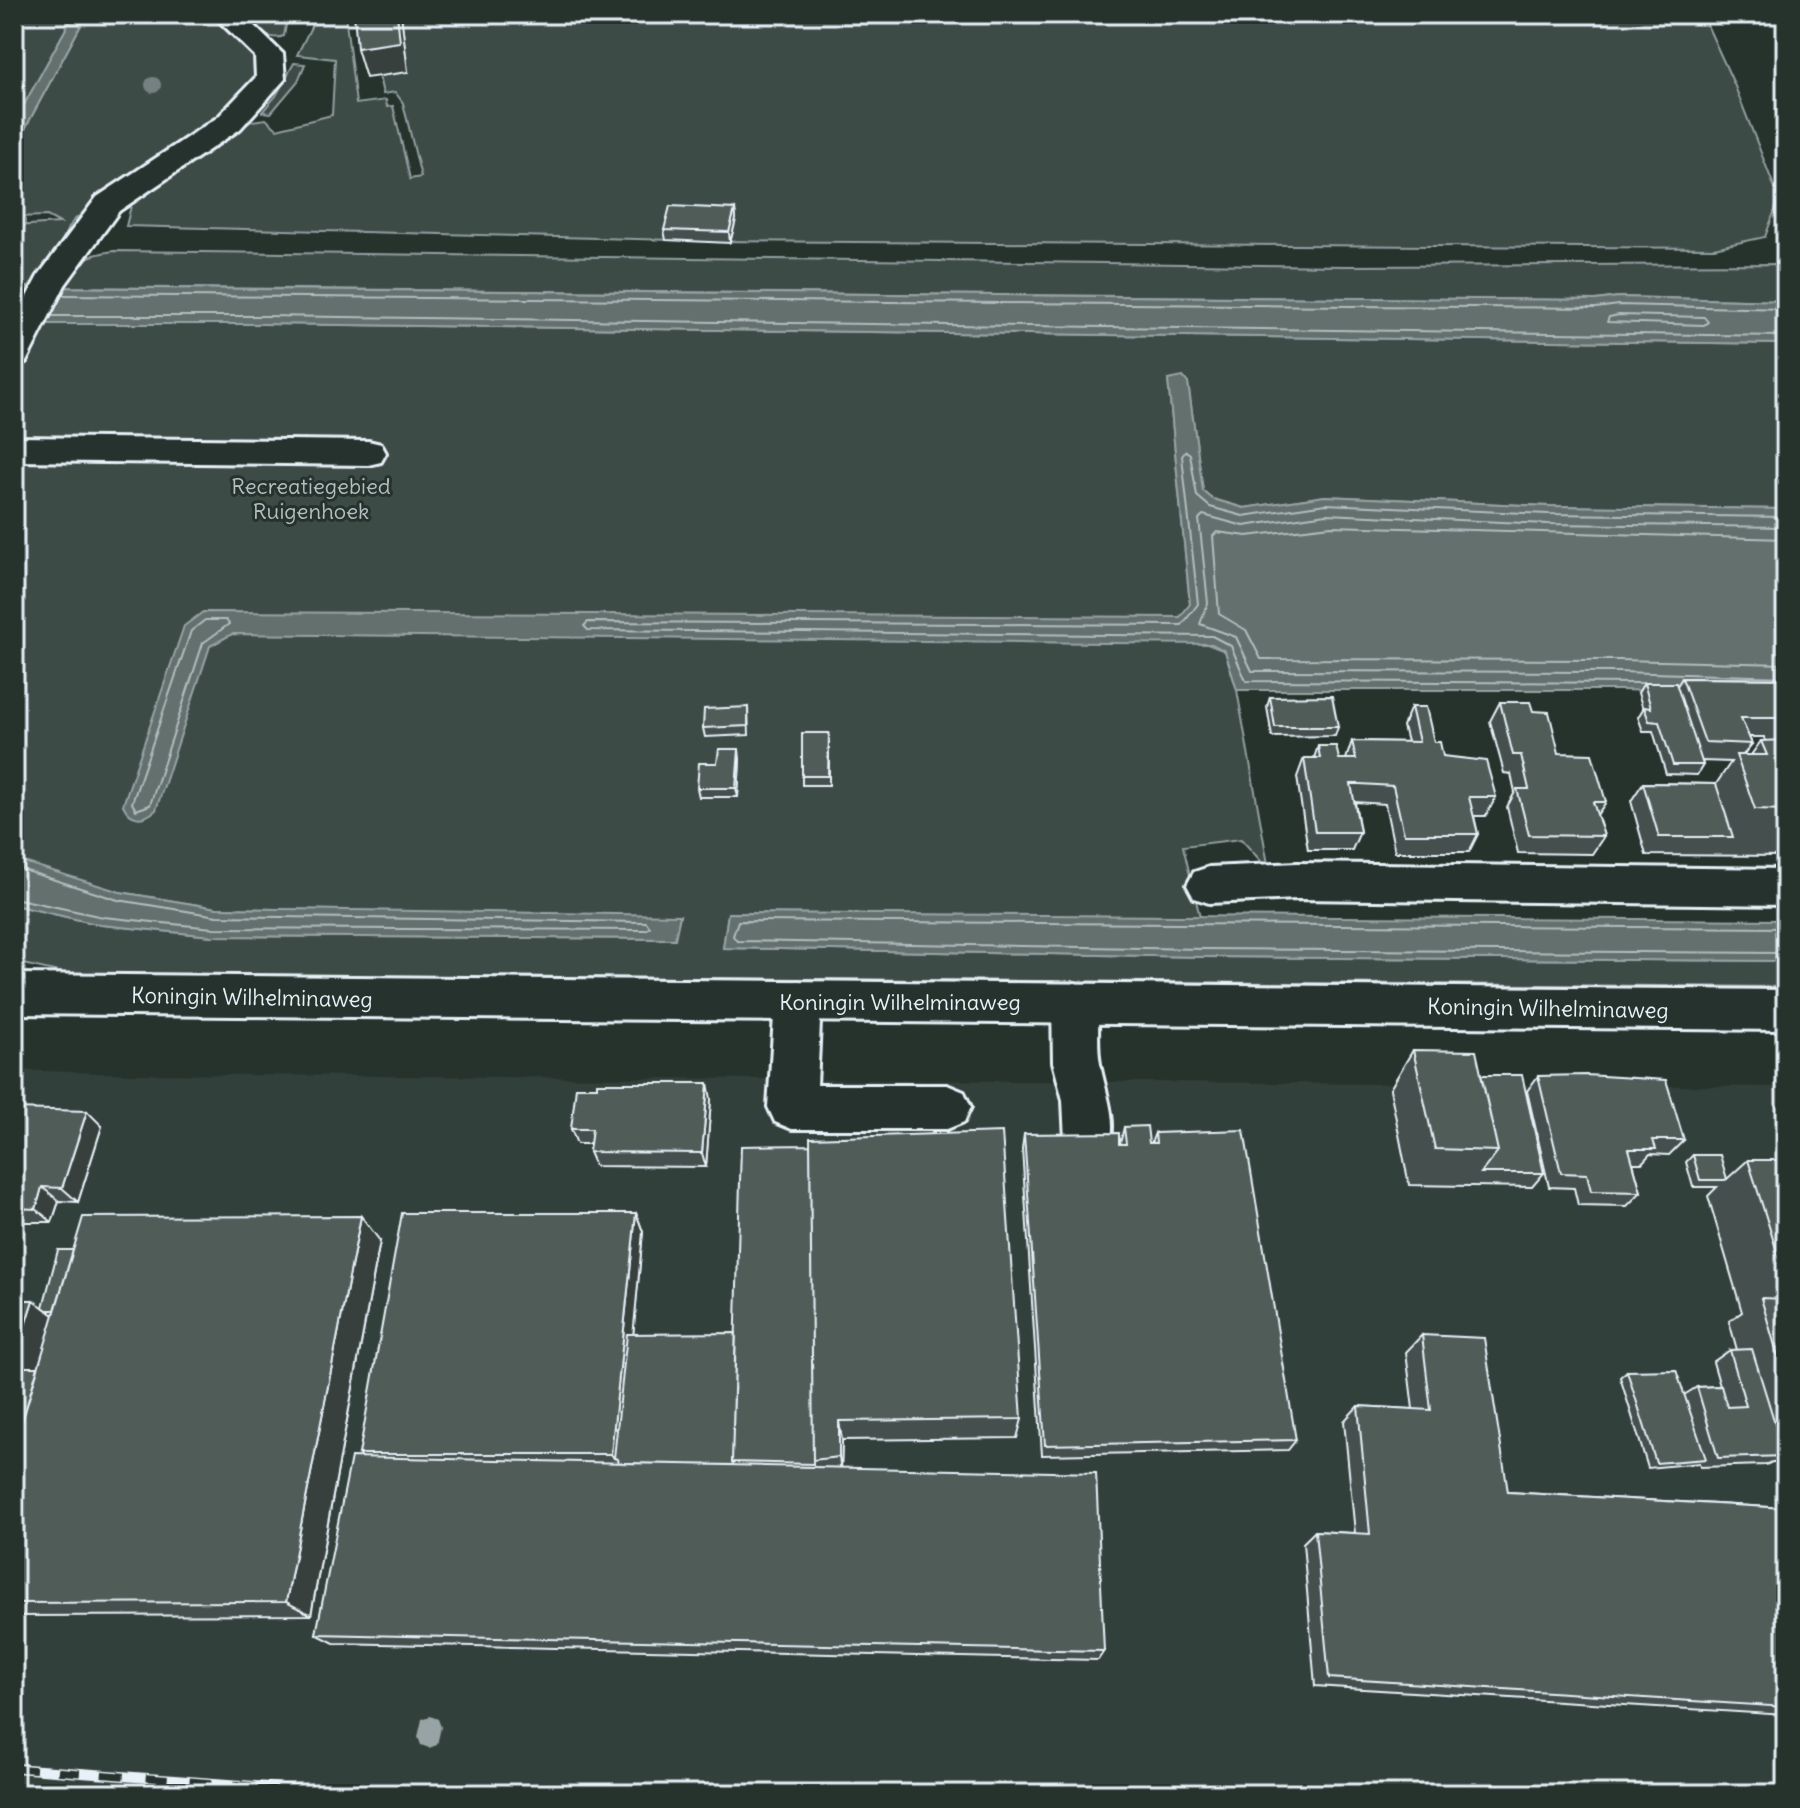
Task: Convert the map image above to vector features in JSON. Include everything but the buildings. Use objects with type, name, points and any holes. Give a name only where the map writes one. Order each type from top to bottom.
[{"type":"main road","points":[[21,340],[50,283],[108,204],[229,123],[271,79],[269,54],[226,14]]},
{"type":"main road","points":[[14,449],[368,453]]},
{"type":"main road","points":[[1209,885],[1297,881],[1786,887]]},
{"type":"main road","name":"Koningin Wilhelminaweg","points":[[14,994],[1786,1010]]},
{"type":"main road","points":[[798,1001],[792,1107],[947,1107]]},
{"type":"main road","points":[[1075,1003],[1076,1062],[1087,1100],[1089,1140]]},
{"type":"shaded area","points":[[14,1070],[130,1074],[1786,1087],[1786,1794],[14,1794]]},
{"type":"green space","points":[[14,14],[74,14],[14,123]]},
{"type":"green space","points":[[87,14],[219,14],[235,38],[263,62],[246,100],[124,180],[73,221],[35,287],[14,287],[14,226],[60,223],[47,216],[14,217],[14,149]]},
{"type":"green space","points":[[247,14],[288,14],[284,36],[267,35],[253,24]]},
{"type":"green space","points":[[312,14],[345,14],[356,104],[386,100],[387,107],[393,106],[410,179],[421,177],[403,103],[395,92],[383,94],[379,76],[408,72],[401,14],[1702,14],[1734,84],[1779,199],[1765,237],[1714,248],[714,241],[126,226],[132,202],[252,121],[266,119],[277,129],[332,115],[335,59],[297,55],[311,27]]},
{"type":"green space","points":[[294,63],[305,64],[298,81],[271,113],[262,112],[276,96]]},
{"type":"green space","points":[[114,251],[1346,266],[1786,264],[1786,301],[1618,297],[1596,300],[59,287],[81,261]]},
{"type":"green space","name":"Recreatiegebied Ruigenhoek","points":[[14,324],[263,324],[1786,344],[1786,509],[1548,506],[1325,496],[1244,508],[1213,499],[1203,491],[1188,383],[1168,380],[1190,605],[1180,617],[1138,617],[1225,651],[1237,690],[1269,870],[1241,839],[1183,846],[1200,917],[728,913],[723,948],[1204,957],[1786,961],[1786,987],[63,973],[14,962],[14,905],[101,925],[212,936],[674,939],[680,916],[217,908],[120,892],[14,891]]},
{"type":"water","points":[[74,14],[87,14],[14,149],[14,123]]},
{"type":"water","points":[[14,287],[1596,300],[1618,297],[1786,301],[1786,344],[263,324],[14,324]]},
{"type":"water","points":[[1183,377],[1188,383],[1203,491],[1213,499],[1244,508],[1325,496],[1548,506],[1786,509],[1786,694],[1618,690],[1237,690],[1225,651],[1212,644],[232,634],[210,646],[156,810],[138,818],[123,805],[184,626],[203,612],[1180,617],[1190,604],[1168,380]]},
{"type":"water","points":[[14,859],[120,892],[217,908],[680,915],[675,939],[212,936],[101,925],[14,905]]},
{"type":"water","points":[[728,913],[1786,920],[1786,961],[1204,957],[723,948]]},
{"type":"waterway","points":[[429,1737],[430,1727]]},
{"type":"railway","points":[[14,1768],[364,1794]]}]
